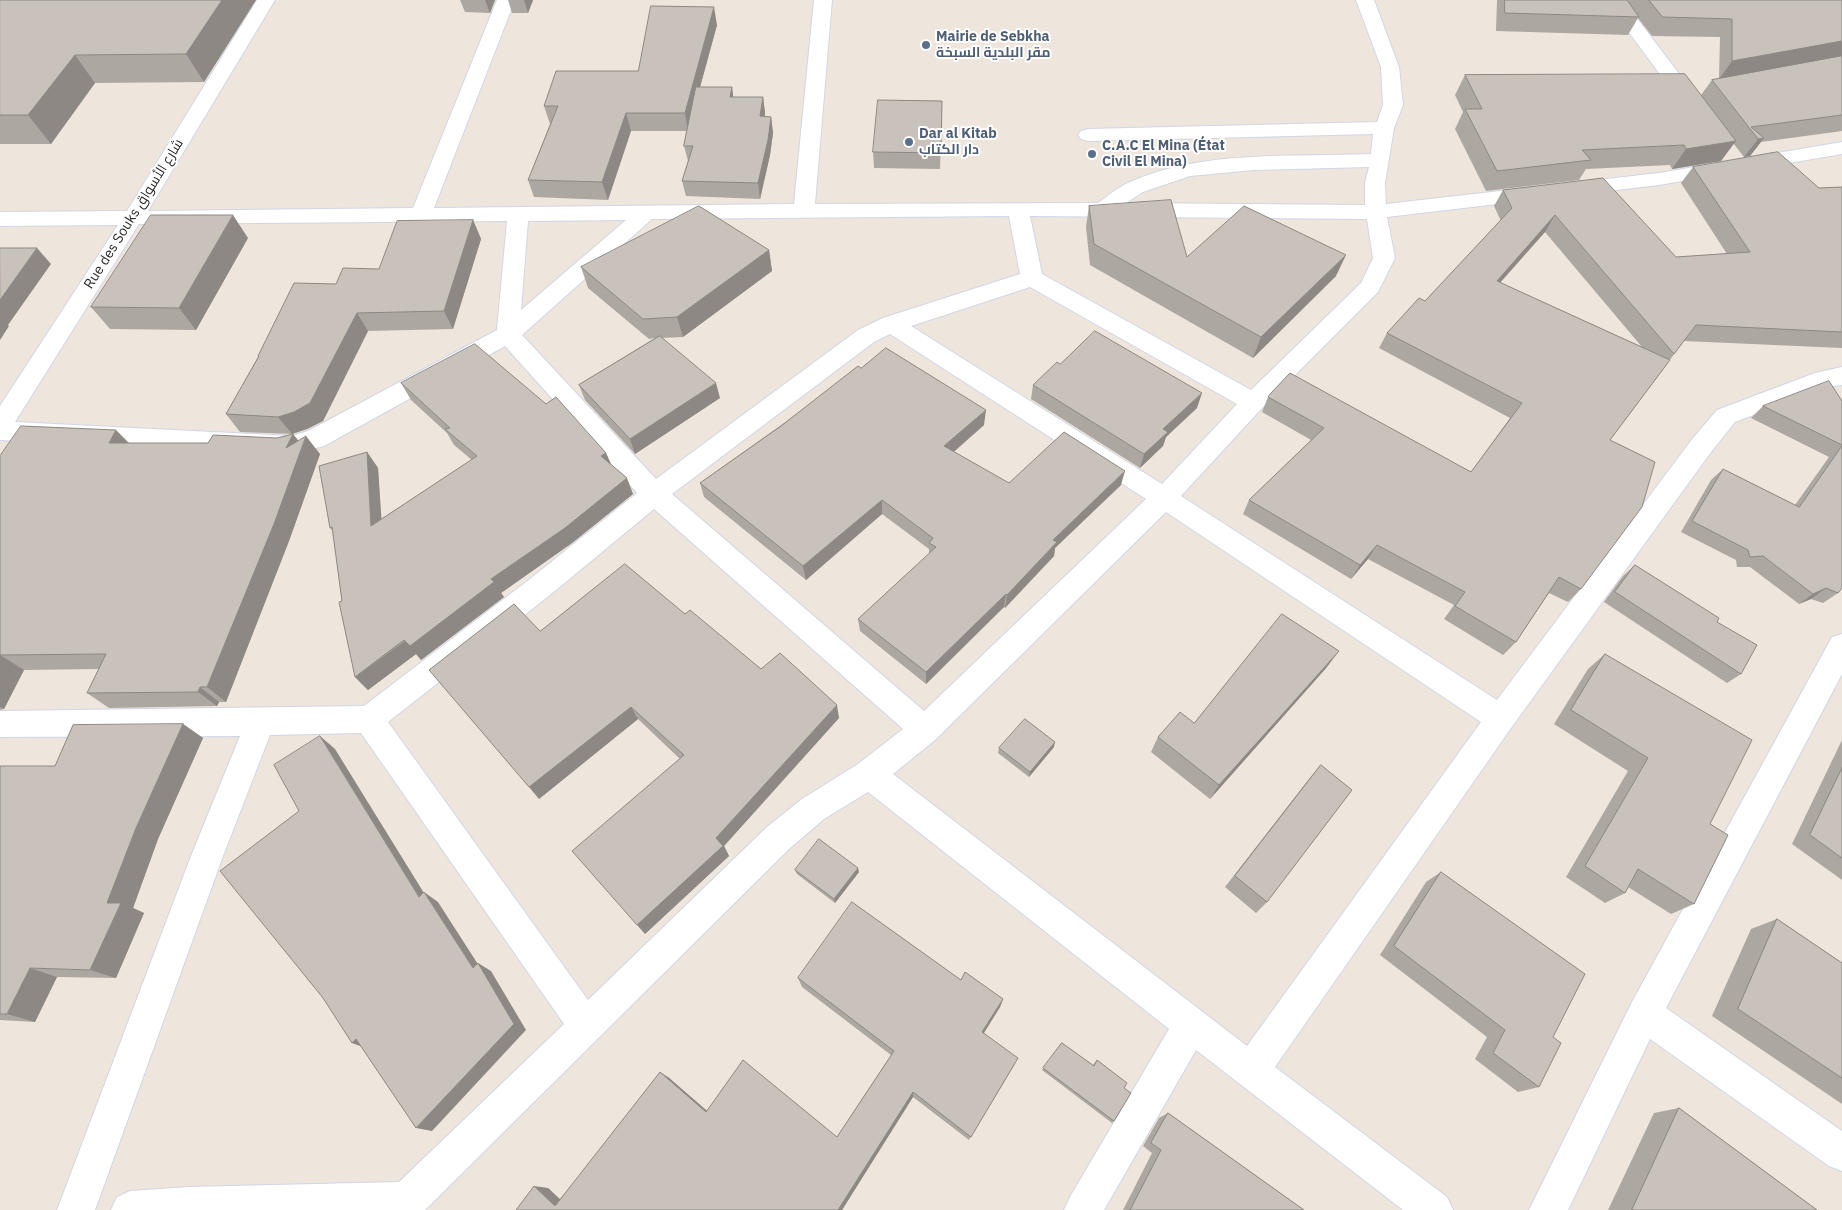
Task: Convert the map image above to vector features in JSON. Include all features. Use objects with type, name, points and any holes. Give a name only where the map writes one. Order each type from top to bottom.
[{"type":"street","name":"Rue des Souks شارع الأسواق","points":[[0,426],[133,218],[266,0]]},
{"type":"street","points":[[421,215],[506,0]]},
{"type":"street","points":[[804,211],[823,0]]},
{"type":"street","points":[[130,1210],[189,1206],[406,1205],[778,838],[813,809],[869,774],[925,730],[1164,498],[1253,402],[1370,287],[1384,258],[1376,212],[1375,183],[1384,128],[1393,105],[1390,67],[1365,0]]},
{"type":"street","points":[[1614,0],[1702,118]]},
{"type":"street","points":[[1684,93],[1703,90]]},
{"type":"street","points":[[1088,135],[1384,128]]},
{"type":"street","points":[[0,219],[1018,209],[1376,212],[1659,179],[1732,158],[1842,148]]},
{"type":"street","points":[[1103,209],[1136,187],[1188,170],[1254,164],[1380,160]]},
{"type":"street","points":[[1018,209],[1032,278]]},
{"type":"street","points":[[0,431],[292,445],[322,435],[508,334],[646,213]]},
{"type":"street","points":[[518,214],[508,334],[654,494],[925,730]]},
{"type":"street","points":[[0,724],[260,722],[369,719],[540,587],[654,494],[866,336],[891,324],[1032,278],[1253,402]]},
{"type":"street","points":[[891,324],[1164,498],[1501,719]]},
{"type":"street","points":[[1252,1070],[1501,719],[1702,445],[1726,416],[1834,386]]},
{"type":"street","points":[[1548,1210],[1644,1014],[1842,646]]},
{"type":"street","points":[[369,719],[586,1026]]},
{"type":"street","points":[[76,1210],[207,856],[260,722]]},
{"type":"street","points":[[869,774],[1191,1025],[1434,1210]]},
{"type":"street","points":[[1644,1014],[1842,1153]]},
{"type":"street","points":[[1083,1210],[1191,1025]]},
{"type":"building","points":[[0,0],[222,0],[186,54],[75,55],[28,115],[0,115]]},
{"type":"building","points":[[1505,0],[1627,0],[1639,17],[1505,13]]},
{"type":"building","points":[[1649,0],[1842,0],[1842,41],[1732,61],[1732,19],[1663,17]]},
{"type":"building","points":[[651,6],[714,7],[685,113],[626,113],[602,182],[528,180],[558,106],[544,106],[556,71],[638,71]]},
{"type":"building","points":[[1842,56],[1842,115],[1751,127],[1764,138],[1758,139],[1712,80]]},
{"type":"building","points":[[1685,74],[1736,141],[1686,149],[1684,145],[1582,150],[1591,160],[1497,171],[1465,109],[1482,109],[1465,75]]},
{"type":"building","points":[[696,87],[732,87],[730,97],[763,97],[760,116],[771,117],[768,140],[758,183],[682,181],[693,146],[684,146]]},
{"type":"building","name":"Dar al Kitab دار الكتاب","points":[[878,100],[942,101],[941,153],[873,152]]},
{"type":"building","points":[[1778,152],[1819,188],[1842,187],[1842,332],[1696,325],[1674,354],[1555,215],[1497,281],[1670,360],[1610,440],[1655,462],[1642,507],[1581,589],[1559,577],[1516,642],[1455,606],[1465,592],[1377,545],[1360,565],[1249,500],[1324,428],[1268,397],[1290,373],[1471,472],[1522,403],[1387,333],[1419,298],[1425,301],[1512,208],[1503,190],[1603,178],[1676,257],[1750,252],[1693,167]]},
{"type":"building","points":[[1171,200],[1187,257],[1244,206],[1346,255],[1261,337],[1094,244],[1089,206]]},
{"type":"building","points":[[699,206],[769,250],[677,317],[643,319],[581,267]]},
{"type":"building","points":[[151,215],[233,215],[179,308],[91,307]]},
{"type":"building","points":[[473,220],[444,311],[357,313],[310,403],[294,412],[278,417],[226,414],[259,356],[294,283],[336,284],[343,268],[379,269],[397,221]]},
{"type":"building","points":[[0,248],[37,248],[0,300]]},
{"type":"building","points":[[1095,331],[1202,393],[1163,429],[1168,432],[1144,454],[1033,385],[1057,362],[1060,364]]},
{"type":"building","points":[[660,336],[716,383],[630,439],[579,385]]},
{"type":"building","points":[[475,344],[546,404],[556,397],[606,453],[601,456],[627,478],[565,528],[491,579],[494,582],[410,646],[404,640],[355,677],[339,602],[342,601],[332,527],[330,528],[319,466],[367,452],[371,526],[477,456],[445,429],[450,428],[401,383]]},
{"type":"building","points":[[886,348],[986,410],[944,446],[1009,483],[1064,432],[1125,471],[1053,540],[1057,542],[1007,595],[926,672],[858,619],[936,547],[929,543],[933,538],[882,500],[803,566],[700,483],[781,426],[858,366],[861,368]]},
{"type":"building","points":[[1829,381],[1842,401],[1842,445],[1763,406]]},
{"type":"building","points":[[21,426],[116,430],[109,443],[208,443],[213,435],[277,438],[293,434],[286,448],[306,436],[274,524],[207,687],[200,687],[198,692],[87,693],[106,654],[0,655],[0,456]]},
{"type":"building","points":[[1842,446],[1842,588],[1838,593],[1826,588],[1813,594],[1763,556],[1750,557],[1748,550],[1692,521],[1723,469],[1799,507]]},
{"type":"building","points":[[625,564],[685,614],[690,610],[761,669],[780,653],[837,705],[716,838],[723,846],[637,925],[572,851],[684,755],[631,707],[529,787],[429,670],[514,604],[540,631]]},
{"type":"building","points":[[1635,565],[1719,618],[1717,622],[1757,645],[1741,674],[1615,592]]},
{"type":"building","points":[[1282,614],[1339,651],[1219,785],[1158,737],[1180,712],[1194,723]]},
{"type":"building","points":[[1605,654],[1752,740],[1710,824],[1728,835],[1694,904],[1638,869],[1625,893],[1585,866],[1648,758],[1571,710]]},
{"type":"building","points":[[1025,719],[1055,742],[1030,772],[999,748]]},
{"type":"building","points":[[183,724],[136,828],[107,903],[121,903],[90,970],[30,968],[7,1014],[0,1014],[0,766],[55,766],[73,725]]},
{"type":"building","points":[[320,736],[419,897],[424,892],[473,968],[478,963],[514,1024],[416,1128],[356,1039],[352,1043],[323,998],[220,871],[299,811],[274,765]]},
{"type":"building","points":[[1321,765],[1352,790],[1267,902],[1235,876]]},
{"type":"building","points":[[1842,768],[1842,858],[1810,835]]},
{"type":"building","points":[[819,839],[858,868],[834,899],[795,870]]},
{"type":"building","points":[[1441,872],[1585,974],[1553,1037],[1561,1043],[1539,1087],[1493,1053],[1505,1030],[1394,946]]},
{"type":"building","points":[[852,902],[961,980],[965,972],[1003,999],[982,1032],[1018,1058],[971,1137],[913,1092],[838,1210],[516,1210],[534,1186],[555,1206],[660,1072],[706,1112],[743,1060],[837,1137],[894,1051],[798,978]]},
{"type":"building","points":[[1777,919],[1842,963],[1842,1078],[1738,1009]]},
{"type":"building","points":[[1062,1043],[1094,1066],[1097,1060],[1127,1083],[1124,1088],[1131,1093],[1114,1121],[1043,1068]]},
{"type":"building","points":[[1679,1108],[1817,1210],[1632,1210]]},
{"type":"building","points":[[1168,1113],[1304,1210],[1130,1210],[1161,1150],[1151,1143]]},
{"type":"place","name":"Mairie de Sebkha مقر البلدية السبخة","points":[[926,45]]},
{"type":"place","name":"Dar al Kitab دار الكتاب","points":[[909,142]]},
{"type":"place","name":"C.A.C El Mina (État Civil El Mina)","points":[[1092,154]]}]
